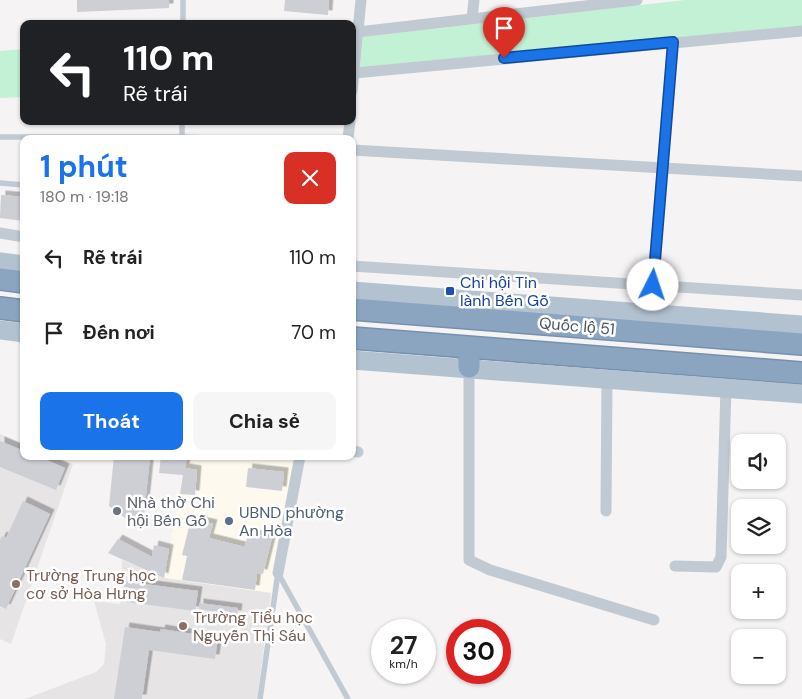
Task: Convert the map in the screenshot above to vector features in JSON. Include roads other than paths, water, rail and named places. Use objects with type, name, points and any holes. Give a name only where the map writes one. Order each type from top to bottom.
[{"type":"highway","points":[[0,279],[20,282]]},
{"type":"highway","points":[[0,308],[20,310]]},
{"type":"highway","name":"Quốc lộ 51","points":[[356,309],[802,344]]},
{"type":"highway","name":"Quốc lộ 51","points":[[356,339],[469,358],[802,373]]},
{"type":"main road","points":[[0,262],[20,264]]},
{"type":"main road","name":"Quốc lộ 51","points":[[356,291],[802,325]]},
{"type":"main road","points":[[0,330],[20,332]]},
{"type":"main road","name":"Quốc lộ 51","points":[[356,360],[469,358],[607,378],[802,394]]},
{"type":"street","points":[[356,52],[361,0]]},
{"type":"street","points":[[472,18],[474,0]]},
{"type":"street","points":[[358,32],[587,3],[637,0]]},
{"type":"street","points":[[356,73],[802,31]]},
{"type":"street","points":[[650,314],[673,42]]},
{"type":"street","points":[[356,150],[802,176]]},
{"type":"street","points":[[0,233],[20,236]]},
{"type":"street","points":[[356,266],[802,295]]},
{"type":"street","points":[[469,358],[469,560],[490,570],[654,620]]},
{"type":"street","points":[[606,510],[607,378]]},
{"type":"street","points":[[675,566],[716,567],[721,557],[726,388]]},
{"type":"street","points":[[278,573],[299,460]]},
{"type":"lane","points":[[183,0],[183,20]]},
{"type":"lane","points":[[0,137],[20,137]]},
{"type":"lane","points":[[0,183],[20,185]]},
{"type":"lane","points":[[260,699],[278,573]]},
{"type":"lane","points":[[278,573],[348,699]]},
{"type":"place","name":"Chi hội Tin lành Bến Gỗ","points":[[450,291]]},
{"type":"place","name":"Nhà thờ Chi hội Bến Gỗ","points":[[117,511]]},
{"type":"place","name":"UBND phường An Hòa","points":[[229,521]]},
{"type":"place","name":"Trường Trung học cơ sở Hòa Hưng","points":[[16,584]]},
{"type":"place","name":"Trường Tiểu học Nguyễn Thị Sáu","points":[[183,626]]}]
